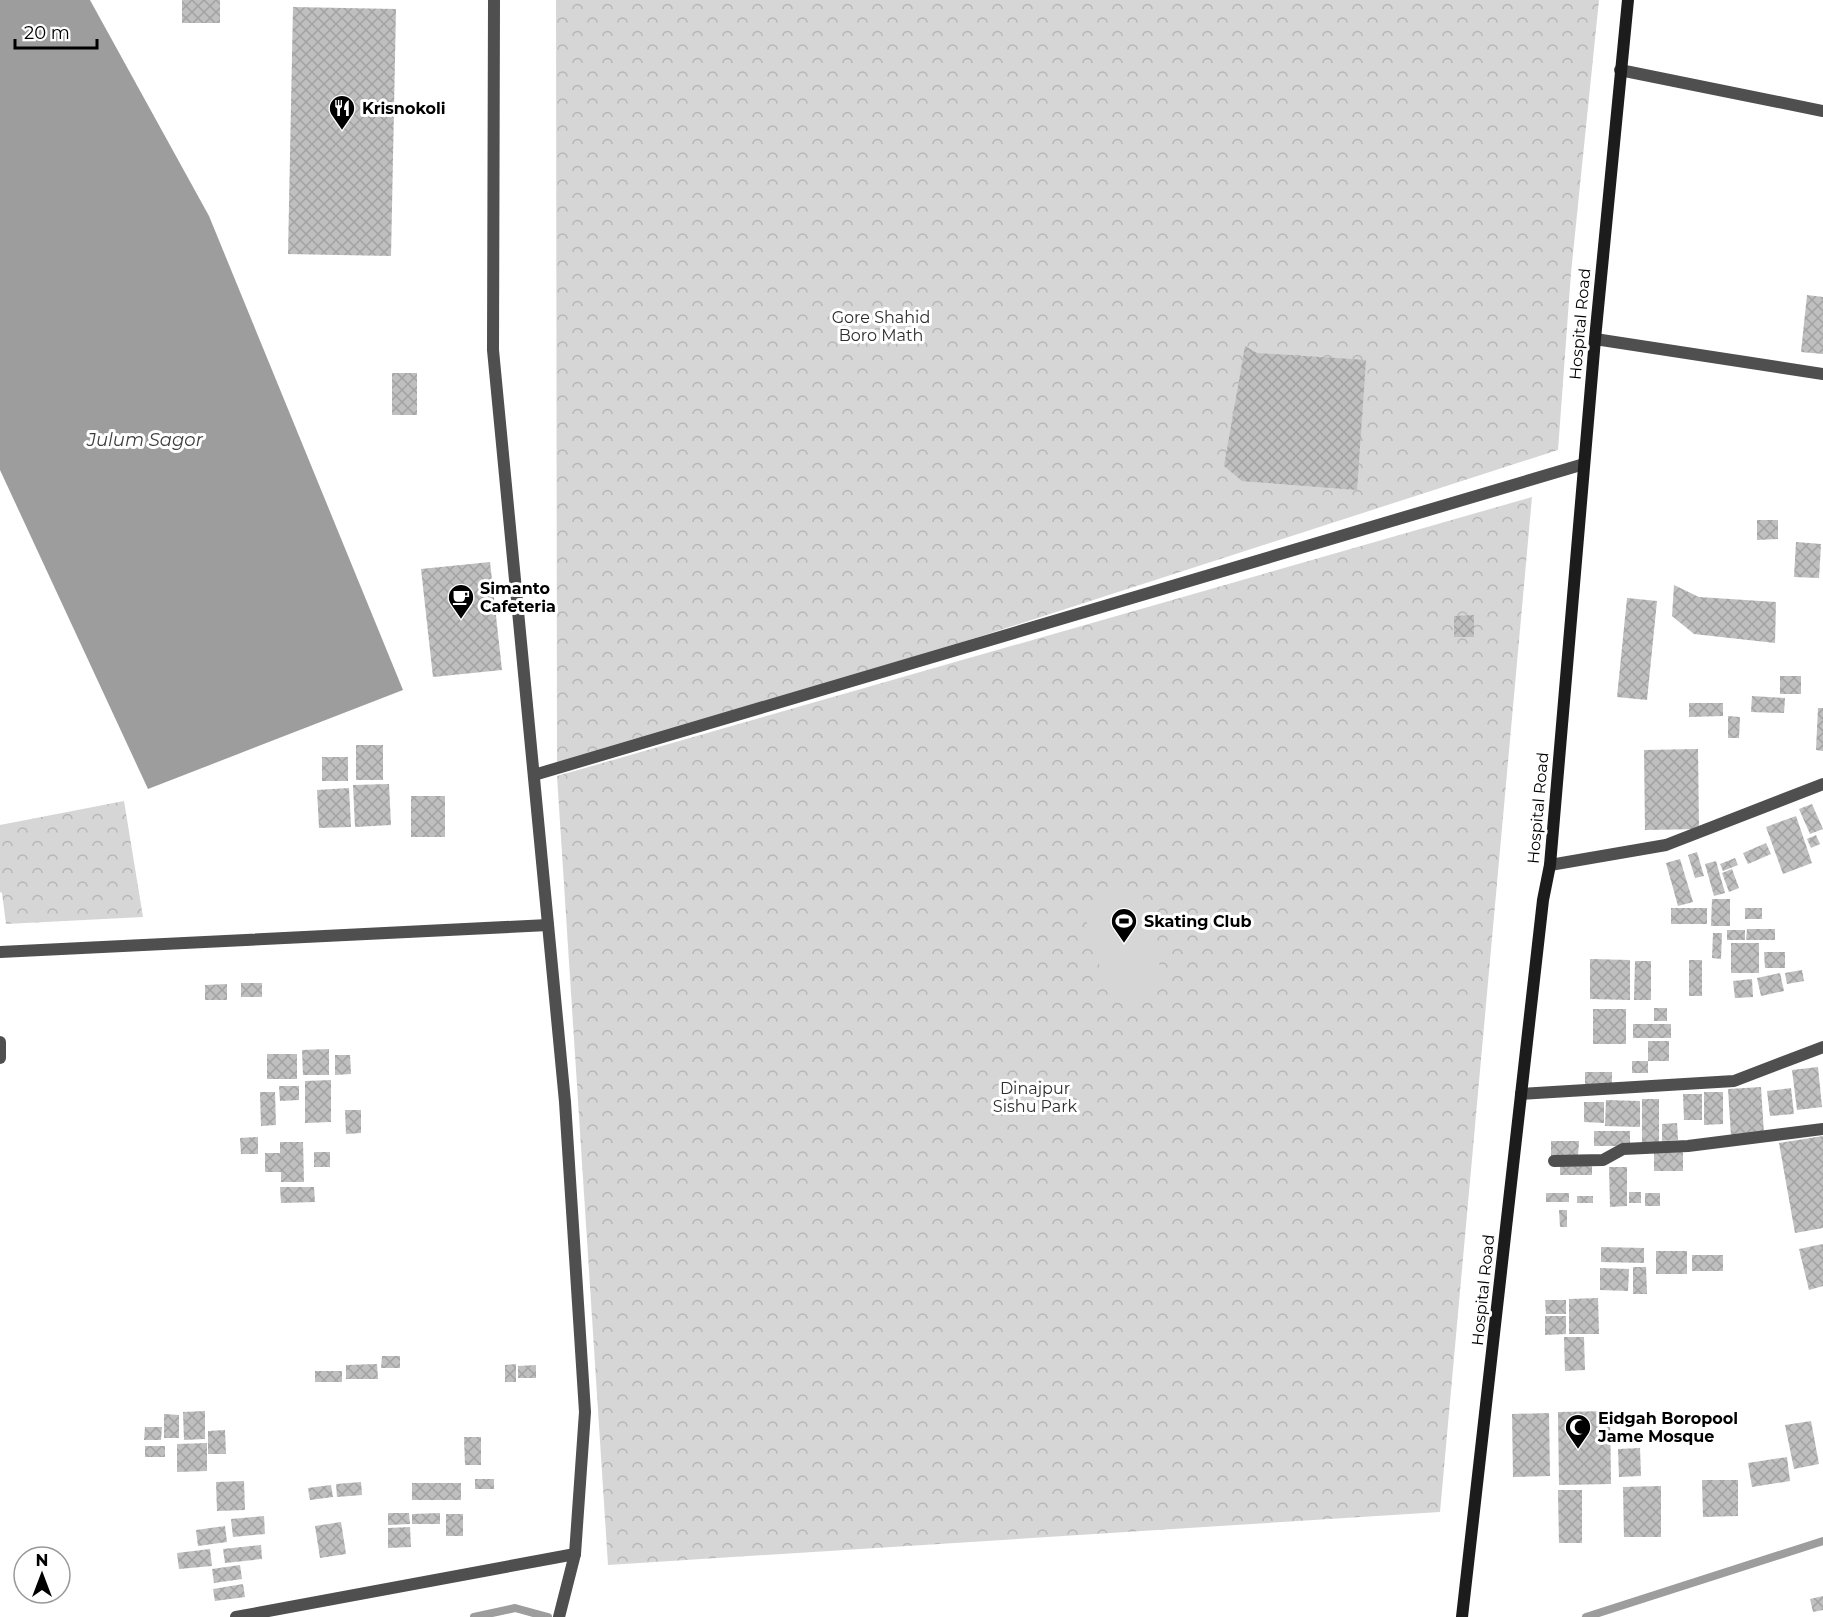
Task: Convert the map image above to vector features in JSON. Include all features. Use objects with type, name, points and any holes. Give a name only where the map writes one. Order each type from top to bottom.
[{"type":"main road","name":"Hospital Road","points":[[1462,1617],[1543,900],[1550,865],[1594,339],[1629,0]]},
{"type":"street","points":[[494,0],[494,350],[565,1102],[585,1412],[575,1554],[559,1617]]},
{"type":"street","points":[[1620,70],[1823,111]]},
{"type":"street","points":[[1594,339],[1823,374]]},
{"type":"street","points":[[534,775],[1584,464]]},
{"type":"street","points":[[1550,865],[1666,845],[1823,784]]},
{"type":"street","points":[[0,952],[548,925]]},
{"type":"street","points":[[0,1042],[0,1058]]},
{"type":"street","points":[[1521,1094],[1734,1081],[1823,1047]]},
{"type":"street","points":[[1554,1161],[1603,1160],[1623,1149],[1688,1146],[1823,1129]]},
{"type":"street","points":[[236,1617],[575,1554]]},
{"type":"green space","name":"Gore Shahid Boro Math","points":[[556,0],[1599,0],[1571,273],[1558,450],[557,773]]},
{"type":"green space","name":"Dinajpur Sishu Park","points":[[1532,497],[1440,1512],[608,1565],[557,776]]},
{"type":"green space","points":[[124,801],[143,917],[6,924],[0,892],[0,825]]},
{"type":"green space","name":"Skating Club","points":[[1120,885],[1142,893],[1162,975],[1145,998],[1125,1000],[1107,991],[1084,913],[1099,895]]},
{"type":"water","name":"Julum Sagor","points":[[0,0],[90,0],[209,216],[403,690],[148,789],[0,470]]},
{"type":"building","points":[[182,0],[220,0],[220,23],[182,23]]},
{"type":"building","name":"Krisnokoli","points":[[293,7],[396,9],[391,256],[288,254]]},
{"type":"building","points":[[1807,295],[1823,297],[1823,354],[1801,352]]},
{"type":"building","points":[[1245,346],[1257,353],[1366,360],[1357,490],[1242,481],[1224,466]]},
{"type":"building","points":[[392,373],[417,373],[417,415],[392,415]]},
{"type":"building","points":[[1757,520],[1778,520],[1778,539],[1757,540]]},
{"type":"building","points":[[1796,542],[1821,544],[1819,578],[1794,577]]},
{"type":"building","name":"Simanto Cafeteria","points":[[490,562],[502,670],[433,677],[421,569]]},
{"type":"building","points":[[1674,585],[1699,597],[1776,602],[1775,643],[1694,634],[1672,616]]},
{"type":"building","points":[[1627,598],[1657,601],[1647,700],[1617,697]]},
{"type":"building","points":[[1474,615],[1474,637],[1454,637],[1454,616]]},
{"type":"building","points":[[1780,676],[1801,676],[1801,694],[1780,694]]},
{"type":"building","points":[[1752,696],[1785,698],[1784,713],[1751,712]]},
{"type":"building","points":[[1689,703],[1723,703],[1723,716],[1689,717]]},
{"type":"building","points":[[1818,708],[1823,708],[1823,751],[1816,750]]},
{"type":"building","points":[[1728,716],[1740,717],[1739,738],[1728,738]]},
{"type":"building","points":[[356,745],[383,745],[383,780],[356,780]]},
{"type":"building","points":[[1698,749],[1699,829],[1645,830],[1644,750]]},
{"type":"building","points":[[322,757],[348,757],[348,781],[322,781]]},
{"type":"building","points":[[389,784],[391,825],[355,827],[353,785]]},
{"type":"building","points":[[349,788],[351,827],[319,828],[317,790]]},
{"type":"building","points":[[411,796],[445,796],[445,837],[411,837]]},
{"type":"building","points":[[1812,804],[1823,829],[1810,834],[1799,809]]},
{"type":"building","points":[[1796,816],[1812,863],[1783,874],[1766,827]]},
{"type":"building","points":[[1816,835],[1820,844],[1811,848],[1807,839]]},
{"type":"building","points":[[1766,843],[1771,854],[1748,864],[1743,853]]},
{"type":"building","points":[[1697,852],[1704,876],[1695,878],[1688,855]]},
{"type":"building","points":[[1735,858],[1738,865],[1723,871],[1720,864]]},
{"type":"building","points":[[1680,859],[1693,902],[1678,906],[1666,863]]},
{"type":"building","points":[[1716,861],[1725,893],[1714,896],[1705,864]]},
{"type":"building","points":[[1732,869],[1739,888],[1729,892],[1722,873]]},
{"type":"building","points":[[1712,899],[1730,899],[1730,926],[1711,926]]},
{"type":"building","points":[[1671,908],[1707,908],[1707,924],[1671,924]]},
{"type":"building","points":[[1745,908],[1762,908],[1762,919],[1745,919]]},
{"type":"building","points":[[1747,929],[1775,929],[1775,940],[1746,940]]},
{"type":"building","points":[[1727,930],[1745,930],[1745,940],[1727,940]]},
{"type":"building","points":[[1713,933],[1722,933],[1721,959],[1712,958]]},
{"type":"building","points":[[1731,943],[1759,943],[1759,973],[1731,973]]},
{"type":"building","points":[[1764,952],[1785,952],[1785,968],[1765,968]]},
{"type":"building","points":[[1590,959],[1630,960],[1630,1000],[1590,999]]},
{"type":"building","points":[[1689,960],[1702,960],[1702,996],[1689,996]]},
{"type":"building","points":[[1635,961],[1651,961],[1651,1000],[1634,1000]]},
{"type":"building","points":[[1802,970],[1804,981],[1787,984],[1785,973]]},
{"type":"building","points":[[1780,973],[1784,991],[1761,996],[1757,978]]},
{"type":"building","points":[[1752,979],[1753,997],[1735,998],[1733,981]]},
{"type":"building","points":[[241,983],[262,983],[262,997],[241,997]]},
{"type":"building","points":[[227,984],[227,1000],[205,1000],[205,985]]},
{"type":"building","points":[[1654,1008],[1667,1008],[1667,1021],[1654,1021]]},
{"type":"building","points":[[1593,1009],[1626,1009],[1626,1044],[1593,1044]]},
{"type":"building","points":[[1633,1024],[1671,1024],[1671,1038],[1633,1038]]},
{"type":"building","points":[[1648,1041],[1669,1041],[1669,1061],[1648,1061]]},
{"type":"building","points":[[329,1049],[329,1075],[303,1075],[302,1050]]},
{"type":"building","points":[[267,1054],[297,1054],[297,1079],[267,1079]]},
{"type":"building","points":[[335,1055],[350,1055],[351,1074],[335,1075]]},
{"type":"building","points":[[1632,1061],[1648,1061],[1648,1073],[1632,1073]]},
{"type":"building","points":[[1818,1067],[1822,1107],[1797,1110],[1792,1070]]},
{"type":"building","points":[[1585,1072],[1612,1072],[1612,1084],[1585,1084]]},
{"type":"building","points":[[331,1080],[331,1122],[305,1123],[305,1081]]},
{"type":"building","points":[[279,1086],[299,1086],[299,1100],[280,1101]]},
{"type":"building","points":[[1761,1087],[1764,1134],[1731,1136],[1728,1089]]},
{"type":"building","points":[[1791,1088],[1794,1114],[1770,1116],[1767,1091]]},
{"type":"building","points":[[260,1092],[275,1092],[276,1125],[261,1126]]},
{"type":"building","points":[[1704,1092],[1723,1092],[1723,1124],[1704,1125]]},
{"type":"building","points":[[1683,1094],[1702,1094],[1702,1120],[1684,1120]]},
{"type":"building","points":[[1642,1099],[1659,1099],[1659,1143],[1642,1143]]},
{"type":"building","points":[[1606,1100],[1640,1101],[1640,1127],[1605,1126]]},
{"type":"building","points":[[1584,1102],[1604,1102],[1604,1123],[1584,1122]]},
{"type":"building","points":[[345,1110],[361,1110],[361,1133],[346,1134]]},
{"type":"building","points":[[1677,1123],[1678,1140],[1662,1141],[1662,1124]]},
{"type":"building","points":[[1594,1131],[1630,1131],[1630,1146],[1594,1146]]},
{"type":"building","points":[[1823,1136],[1823,1228],[1795,1233],[1779,1143]]},
{"type":"building","points":[[258,1137],[258,1154],[241,1154],[240,1138]]},
{"type":"building","points":[[1551,1141],[1579,1141],[1578,1156],[1551,1156]]},
{"type":"building","points":[[280,1142],[303,1142],[304,1182],[281,1182],[281,1172],[265,1172],[265,1153],[280,1153]]},
{"type":"building","points":[[1654,1150],[1683,1150],[1683,1171],[1654,1171]]},
{"type":"building","points":[[314,1152],[330,1152],[330,1167],[314,1167]]},
{"type":"building","points":[[1560,1163],[1592,1163],[1592,1175],[1560,1175]]},
{"type":"building","points":[[1609,1167],[1627,1167],[1627,1206],[1610,1207]]},
{"type":"building","points":[[280,1187],[314,1187],[315,1202],[281,1203]]},
{"type":"building","points":[[1629,1192],[1641,1192],[1641,1203],[1629,1203]]},
{"type":"building","points":[[1546,1193],[1569,1193],[1569,1202],[1546,1202]]},
{"type":"building","points":[[1645,1193],[1660,1193],[1660,1206],[1645,1206]]},
{"type":"building","points":[[1577,1196],[1593,1196],[1593,1203],[1577,1203]]},
{"type":"building","points":[[1559,1210],[1567,1210],[1567,1227],[1560,1227]]},
{"type":"building","points":[[1823,1244],[1823,1286],[1809,1290],[1799,1249]]},
{"type":"building","points":[[1601,1247],[1644,1248],[1644,1263],[1601,1262]]},
{"type":"building","points":[[1656,1251],[1687,1251],[1687,1274],[1656,1274]]},
{"type":"building","points":[[1692,1255],[1723,1255],[1723,1271],[1692,1271]]},
{"type":"building","points":[[1633,1267],[1646,1267],[1647,1294],[1633,1294]]},
{"type":"building","points":[[1600,1268],[1629,1269],[1628,1291],[1600,1290]]},
{"type":"building","points":[[1598,1298],[1599,1334],[1569,1334],[1569,1299]]},
{"type":"building","points":[[1545,1300],[1566,1300],[1566,1314],[1546,1314]]},
{"type":"building","points":[[1545,1316],[1566,1316],[1566,1334],[1545,1335]]},
{"type":"building","points":[[1564,1337],[1584,1337],[1585,1370],[1565,1371]]},
{"type":"building","points":[[382,1356],[400,1356],[400,1368],[381,1368]]},
{"type":"building","points":[[377,1364],[378,1379],[346,1379],[346,1365]]},
{"type":"building","points":[[516,1364],[516,1382],[505,1382],[505,1365]]},
{"type":"building","points":[[536,1365],[536,1378],[518,1378],[518,1366]]},
{"type":"building","points":[[315,1371],[342,1371],[342,1382],[315,1382]]},
{"type":"building","points":[[205,1411],[205,1439],[184,1440],[183,1412]]},
{"type":"building","points":[[1610,1411],[1611,1484],[1559,1485],[1558,1412]]},
{"type":"building","points":[[1549,1413],[1550,1476],[1513,1477],[1512,1414]]},
{"type":"building","points":[[164,1414],[179,1415],[179,1438],[164,1438]]},
{"type":"building","points":[[1811,1421],[1819,1464],[1794,1469],[1785,1425]]},
{"type":"building","points":[[145,1427],[162,1427],[161,1440],[144,1440]]},
{"type":"building","points":[[225,1430],[226,1454],[208,1454],[208,1431]]},
{"type":"building","points":[[464,1437],[481,1437],[481,1465],[465,1465]]},
{"type":"building","points":[[207,1443],[207,1471],[177,1472],[177,1444]]},
{"type":"building","points":[[145,1446],[165,1446],[165,1457],[145,1457]]},
{"type":"building","points":[[1640,1448],[1641,1476],[1619,1477],[1618,1449]]},
{"type":"building","points":[[1787,1457],[1790,1481],[1752,1487],[1748,1463]]},
{"type":"building","points":[[475,1479],[494,1479],[494,1489],[475,1489]]},
{"type":"building","points":[[1702,1480],[1738,1480],[1738,1516],[1703,1517]]},
{"type":"building","points":[[244,1481],[245,1510],[217,1511],[216,1482]]},
{"type":"building","points":[[361,1482],[362,1495],[337,1497],[336,1484]]},
{"type":"building","points":[[412,1483],[461,1483],[461,1500],[412,1500]]},
{"type":"building","points":[[331,1485],[333,1497],[310,1500],[308,1488]]},
{"type":"building","points":[[1661,1486],[1661,1537],[1624,1537],[1623,1487]]},
{"type":"building","points":[[1558,1490],[1582,1490],[1582,1543],[1559,1543]]},
{"type":"building","points":[[388,1513],[409,1513],[410,1524],[388,1525]]},
{"type":"building","points":[[440,1513],[440,1524],[412,1524],[412,1514]]},
{"type":"building","points":[[446,1514],[463,1514],[463,1536],[446,1536]]},
{"type":"building","points":[[264,1516],[265,1534],[233,1537],[231,1519]]},
{"type":"building","points":[[341,1522],[346,1554],[320,1558],[315,1526]]},
{"type":"building","points":[[225,1526],[227,1542],[198,1546],[196,1530]]},
{"type":"building","points":[[410,1527],[411,1547],[388,1548],[388,1528]]},
{"type":"building","points":[[261,1545],[262,1559],[225,1563],[223,1549]]},
{"type":"building","points":[[210,1549],[212,1566],[179,1569],[177,1553]]},
{"type":"building","points":[[240,1565],[242,1579],[214,1583],[212,1569]]},
{"type":"building","points":[[243,1584],[245,1597],[215,1601],[213,1589]]},
{"type":"building","points":[[1823,1596],[1823,1610],[1813,1612],[1810,1599]]},
{"type":"waterway","points":[[1586,1617],[1823,1541]]},
{"type":"waterway","points":[[474,1617],[515,1608],[548,1617]]},
{"type":"place","name":"Krisnokoli","points":[[342,131]]},
{"type":"place","name":"Simanto Cafeteria","points":[[461,620]]},
{"type":"place","name":"Skating Club","points":[[1124,944]]},
{"type":"place","name":"Eidgah Boropool Jame Mosque","points":[[1578,1450]]}]
